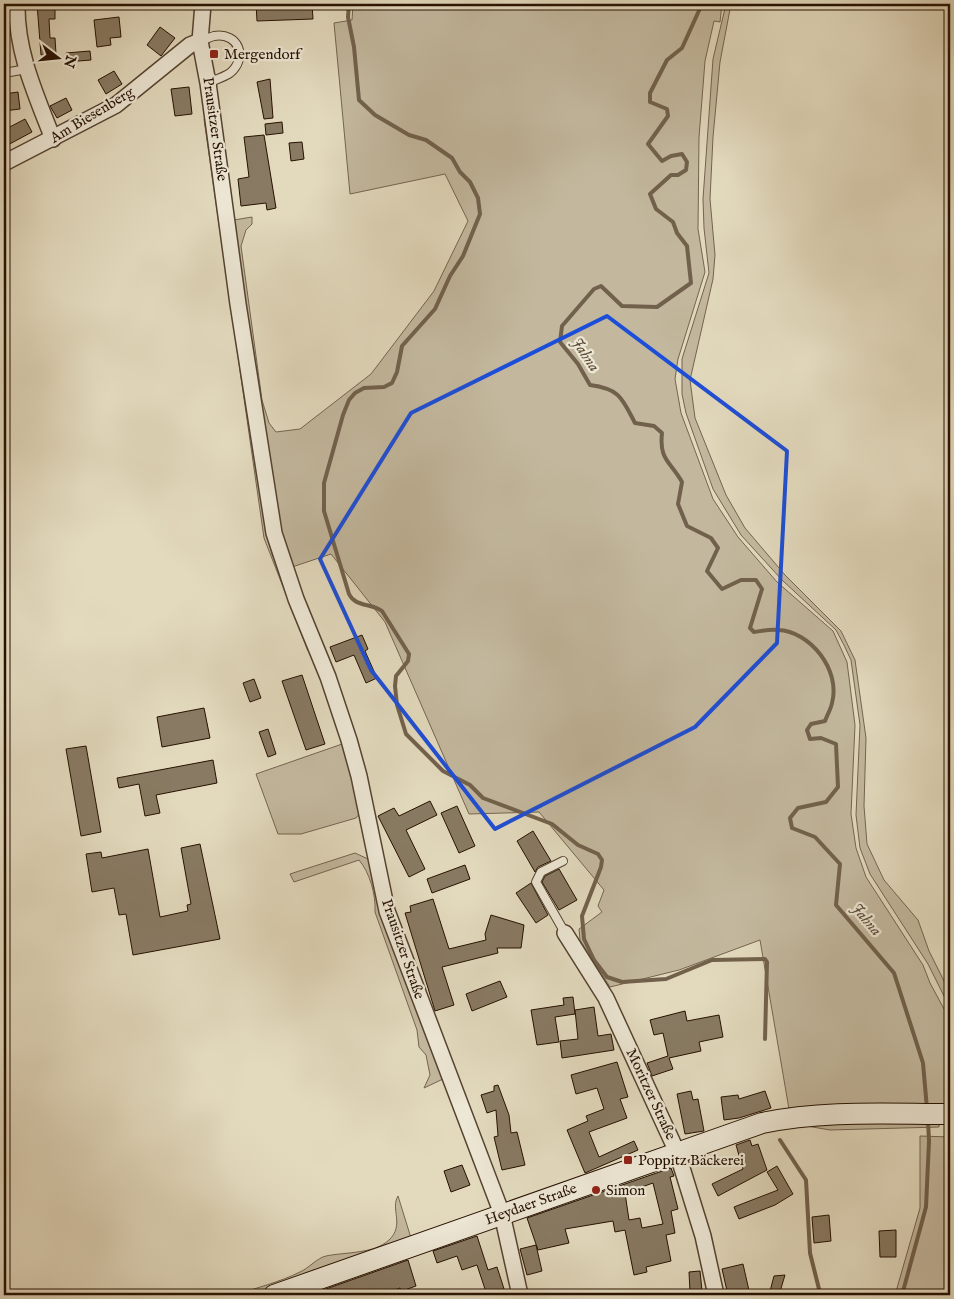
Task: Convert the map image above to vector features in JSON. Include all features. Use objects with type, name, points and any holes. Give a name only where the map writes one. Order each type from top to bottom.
[{"type":"main road","name":"Heydaer Straße","points":[[274,1295],[762,1123],[788,1117],[945,1114]]},
{"type":"street","points":[[17,4],[17,27],[27,69],[53,139]]},
{"type":"street","name":"Prausitzer Straße","points":[[203,4],[200,41],[208,83],[274,533],[296,599],[339,710],[359,776],[387,911],[502,1214],[520,1295]]},
{"type":"street","name":"Am Biesenberg","points":[[4,163],[53,139],[116,104],[149,81],[190,45],[200,41]]},
{"type":"street","name":"Moritzer Straße","points":[[566,933],[613,1012],[677,1152],[703,1236],[716,1295]]},
{"type":"lane","points":[[200,41],[214,36],[226,36],[236,41],[240,49],[240,62],[229,73],[208,83]]},
{"type":"lane","points":[[4,73],[27,69]]},
{"type":"lane","points":[[563,861],[541,872],[536,882],[566,933]]},
{"type":"highlighted area","points":[[607,316],[787,451],[777,643],[695,727],[495,829],[371,670],[320,559],[411,413]]},
{"type":"shaded area","points":[[353,4],[722,4],[720,22],[714,21],[705,61],[699,137],[698,229],[705,272],[678,359],[675,379],[681,413],[713,499],[738,537],[777,582],[833,631],[847,662],[855,725],[851,814],[856,848],[866,877],[923,965],[930,983],[950,1020],[950,1107],[789,1109],[760,940],[679,970],[610,987],[580,940],[579,929],[602,912],[598,906],[604,890],[539,812],[469,814],[385,622],[331,554],[289,568],[278,531],[234,220],[252,217],[252,224],[246,230],[241,246],[262,400],[269,423],[276,432],[300,429],[371,374],[434,291],[468,221],[445,174],[350,194],[334,23],[352,20]]},
{"type":"shaded area","points":[[726,4],[731,4],[720,62],[713,137],[710,199],[715,255],[713,279],[690,380],[695,418],[726,495],[745,528],[785,575],[841,631],[855,660],[866,738],[864,806],[867,844],[884,880],[918,920],[929,951],[950,993],[950,1008],[928,964],[870,874],[860,848],[856,815],[860,725],[851,660],[836,630],[782,580],[741,535],[713,489],[686,413],[682,394],[682,359],[709,273],[703,199],[713,59]]},
{"type":"shaded area","points":[[206,118],[268,537],[272,554],[311,650],[308,651],[264,538],[204,119]]},
{"type":"shaded area","points":[[345,743],[361,812],[356,818],[301,834],[278,834],[256,774]]},
{"type":"shaded area","points":[[355,853],[368,859],[371,864],[381,912],[396,957],[410,987],[443,1079],[424,1088],[430,1075],[426,1055],[419,1047],[417,1030],[375,912],[372,884],[363,865],[359,860],[294,882],[290,874]]},
{"type":"shaded area","points":[[939,1120],[939,1127],[830,1130],[795,1124]]},
{"type":"shaded area","points":[[920,1136],[950,1137],[950,1295],[895,1295],[920,1208]]},
{"type":"shaded area","points":[[398,1196],[411,1238],[255,1295],[235,1295],[292,1276],[323,1257],[359,1252],[383,1245],[394,1234],[396,1229],[395,1206]]},
{"type":"building","points":[[37,4],[55,4],[55,19],[49,19],[50,38],[55,38],[56,54],[41,55]]},
{"type":"building","points":[[256,4],[312,4],[313,19],[257,21]]},
{"type":"building","points":[[119,17],[121,37],[110,38],[111,45],[97,47],[94,20]]},
{"type":"building","points":[[160,27],[175,38],[161,56],[147,45]]},
{"type":"building","points":[[90,51],[91,60],[66,62],[66,53]]},
{"type":"building","points":[[114,71],[122,84],[106,94],[98,80]]},
{"type":"building","points":[[270,79],[273,118],[264,119],[257,82]]},
{"type":"building","points":[[189,87],[192,114],[175,116],[171,89]]},
{"type":"building","points":[[18,92],[20,109],[4,111],[4,94]]},
{"type":"building","points":[[66,98],[72,110],[57,118],[50,106]]},
{"type":"building","points":[[25,119],[32,132],[4,147],[4,130]]},
{"type":"building","points":[[282,122],[283,133],[266,135],[265,124]]},
{"type":"building","points":[[264,135],[276,208],[267,210],[266,203],[241,206],[238,179],[249,177],[244,137]]},
{"type":"building","points":[[302,142],[304,159],[291,161],[289,143]]},
{"type":"building","points":[[362,635],[368,649],[365,651],[377,678],[366,683],[354,655],[336,662],[330,647]]},
{"type":"building","points":[[302,675],[325,744],[306,750],[282,681]]},
{"type":"building","points":[[254,679],[261,698],[250,702],[243,683]]},
{"type":"building","points":[[204,708],[210,738],[162,747],[157,717]]},
{"type":"building","points":[[268,729],[276,754],[268,757],[259,732]]},
{"type":"building","points":[[86,746],[101,832],[81,836],[66,749]]},
{"type":"building","points":[[213,760],[217,783],[156,795],[160,813],[145,816],[139,784],[119,788],[117,778]]},
{"type":"building","points":[[430,801],[437,815],[406,830],[425,869],[409,877],[378,816],[394,808],[399,816]]},
{"type":"building","points":[[457,806],[475,846],[459,853],[441,813]]},
{"type":"building","points":[[533,831],[551,861],[538,867],[535,872],[517,841]]},
{"type":"building","points":[[200,844],[220,939],[133,955],[126,914],[119,915],[114,888],[92,892],[86,854],[101,852],[102,858],[148,849],[160,917],[188,911],[187,905],[191,904],[181,848]]},
{"type":"building","points":[[465,865],[470,879],[432,893],[427,879]]},
{"type":"building","points":[[559,869],[577,900],[559,910],[542,882],[545,876]]},
{"type":"building","points":[[531,883],[548,915],[536,923],[516,893]]},
{"type":"building","points":[[433,899],[449,949],[486,940],[485,934],[491,915],[524,925],[521,948],[497,948],[498,953],[442,967],[454,1005],[435,1011],[405,913],[411,912],[410,906]]},
{"type":"building","points":[[500,981],[507,997],[472,1011],[466,994]]},
{"type":"building","points":[[573,997],[575,1014],[555,1017],[559,1042],[537,1045],[531,1010],[564,1005],[563,998]]},
{"type":"building","points":[[594,1007],[598,1036],[611,1034],[614,1050],[562,1058],[560,1041],[578,1039],[575,1010]]},
{"type":"building","points":[[685,1011],[687,1021],[719,1015],[723,1037],[699,1042],[701,1051],[669,1058],[673,1069],[652,1076],[647,1063],[668,1056],[663,1033],[654,1035],[650,1020]]},
{"type":"building","points":[[617,1062],[628,1097],[620,1099],[627,1118],[589,1132],[599,1157],[634,1141],[638,1150],[585,1173],[567,1130],[588,1121],[586,1116],[604,1109],[597,1088],[576,1094],[571,1075]]},
{"type":"building","points":[[498,1085],[509,1115],[511,1133],[517,1132],[525,1165],[502,1170],[494,1137],[498,1136],[496,1110],[487,1113],[481,1095],[494,1091],[494,1086]]},
{"type":"building","points":[[691,1091],[693,1100],[698,1099],[704,1131],[685,1134],[677,1094]]},
{"type":"building","points":[[765,1091],[771,1108],[739,1118],[724,1120],[721,1097],[738,1095],[739,1099]]},
{"type":"building","points":[[750,1140],[752,1146],[758,1144],[767,1170],[718,1196],[712,1184],[743,1169],[736,1145]]},
{"type":"building","points":[[462,1165],[470,1185],[451,1192],[444,1171]]},
{"type":"building","points":[[777,1166],[793,1194],[775,1205],[739,1219],[734,1207],[778,1190],[767,1172]]},
{"type":"building","points":[[671,1168],[674,1176],[670,1177],[678,1209],[671,1211],[675,1233],[666,1235],[671,1261],[646,1267],[647,1272],[634,1275],[625,1230],[615,1232],[613,1221],[565,1229],[569,1243],[538,1250],[527,1218]],"holes":[[[653,1183],[663,1224],[642,1228],[640,1218],[629,1220],[625,1193]]]},
{"type":"building","points":[[829,1215],[831,1241],[814,1243],[812,1217]]},
{"type":"building","points":[[896,1230],[896,1257],[880,1257],[879,1231]]},
{"type":"building","points":[[477,1236],[488,1270],[497,1267],[506,1295],[487,1295],[477,1265],[462,1270],[457,1256],[437,1263],[433,1251]]},
{"type":"building","points":[[536,1245],[542,1271],[527,1275],[520,1249]]},
{"type":"building","points":[[408,1260],[416,1286],[402,1291],[400,1288],[382,1295],[309,1295]]},
{"type":"building","points":[[743,1264],[750,1295],[728,1295],[722,1269]]},
{"type":"building","points":[[700,1271],[702,1291],[690,1292],[689,1272]]},
{"type":"building","points":[[785,1275],[779,1295],[769,1295],[774,1276]]},
{"type":"waterway","points":[[349,4],[348,17],[354,47],[359,100],[375,115],[409,135],[426,140],[452,158],[460,172],[470,182],[478,198],[480,214],[463,256],[450,276],[435,309],[402,346],[397,372],[392,383],[384,387],[364,388],[355,393],[349,400],[343,415],[324,483],[324,511],[349,594],[355,601],[382,611],[409,654],[408,661],[396,676],[395,686],[397,705],[406,734],[443,771],[470,785],[483,798],[552,824],[578,845],[598,854],[602,860],[601,867],[582,916],[584,939],[594,960],[607,977],[622,982],[666,979],[712,960],[765,959],[767,962],[765,1039]]},
{"type":"waterway","name":"Jahna","points":[[702,4],[682,48],[667,60],[650,93],[650,102],[667,109],[668,116],[648,144],[662,161],[671,156],[682,154],[687,162],[686,170],[678,175],[671,175],[650,194],[656,209],[673,222],[677,233],[687,246],[691,283],[657,307],[622,306],[601,286],[594,289],[562,326],[560,342],[578,364],[590,385],[614,392],[623,401],[635,423],[654,426],[662,433],[662,449],[666,460],[682,482],[678,504],[687,526],[711,538],[718,548],[707,571],[722,589],[741,580],[756,580],[762,589],[750,628],[754,632],[778,630],[790,632],[801,637],[812,645],[827,666],[834,690],[831,705],[825,721],[811,724],[807,730],[810,739],[821,738],[836,744],[838,787],[826,802],[798,808],[790,818],[792,828],[815,837],[840,864],[836,905],[894,973],[923,1063],[927,1109]]},
{"type":"waterway","name":"Jahna","points":[[902,1295],[926,1207],[928,1121]]},
{"type":"waterway","points":[[780,1140],[806,1180],[810,1253],[819,1289]]},
{"type":"place","name":"Mergendorf","points":[[214,54]]},
{"type":"place","name":"Poppitz Bäckerei","points":[[628,1160]]},
{"type":"place","name":"Simon","points":[[596,1190]]}]
